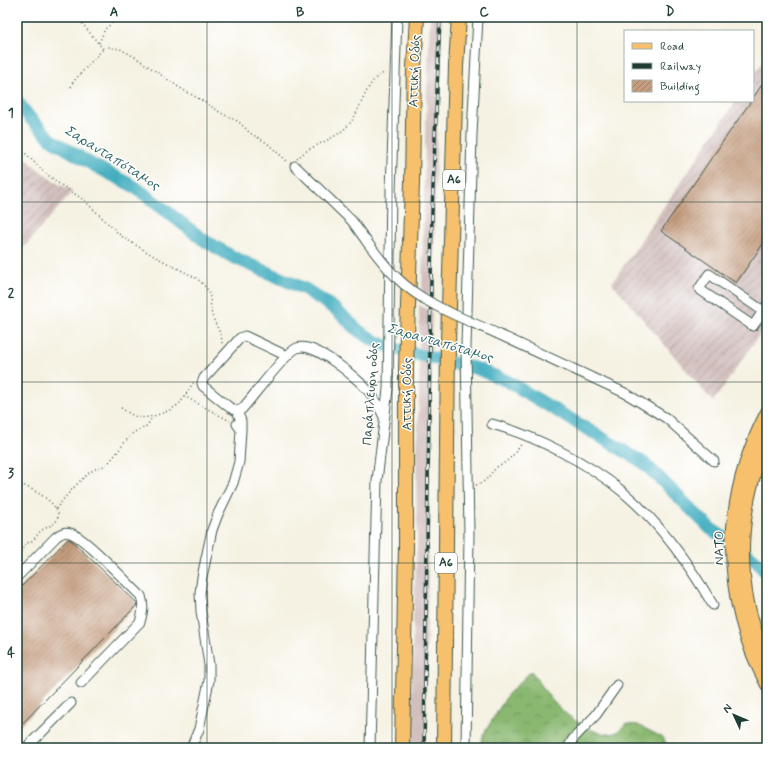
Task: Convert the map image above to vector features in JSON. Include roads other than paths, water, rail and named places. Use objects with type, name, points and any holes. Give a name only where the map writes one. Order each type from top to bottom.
[{"type":"highway","name":"Αττική Οδός","points":[[402,748],[406,546],[406,368],[417,17]]},
{"type":"highway","name":"Α6","points":[[444,748],[448,343],[456,66],[459,17]]},
{"type":"main road","name":"ΝΑΤΟ","points":[[767,412],[758,429],[740,481],[743,564],[738,609],[746,637],[767,685]]},
{"type":"main road","name":"ΝΑΤΟ","points":[[740,508],[767,438]]},
{"type":"main road","name":"ΝΑΤΟ","points":[[740,591],[748,605],[767,660]]},
{"type":"street","name":"Παράπλευρη οδός","points":[[370,748],[377,482],[388,389],[391,190],[397,17]]},
{"type":"street","points":[[466,748],[468,486],[466,347],[472,134],[478,17]]},
{"type":"street","points":[[295,166],[352,222],[397,278],[413,291],[443,309],[625,393],[666,418],[714,461]]},
{"type":"street","points":[[709,274],[765,308],[753,326],[698,289],[709,274]]},
{"type":"street","points":[[191,748],[199,729],[209,681],[209,665],[201,610],[200,593],[202,577],[212,530],[233,483],[239,462],[239,427],[241,421],[237,411],[229,407],[202,383],[204,378],[240,338],[245,336],[287,356]]},
{"type":"street","points":[[237,411],[242,409],[287,356],[299,347],[308,348],[337,363],[357,378],[371,394],[384,417]]},
{"type":"street","points":[[492,424],[511,429],[552,447],[595,472],[623,491],[645,512],[672,544],[694,573],[713,605]]},
{"type":"street","points":[[17,577],[56,537],[62,533],[69,532],[75,534],[88,545],[141,596],[144,604],[140,622],[82,682]]},
{"type":"street","points":[[568,748],[573,739],[596,716],[617,685]]},
{"type":"street","points":[[26,748],[71,703]]},
{"type":"waterway","name":"Σαρανταπόταμος","points":[[17,101],[30,118],[52,140],[93,165],[135,187],[205,241],[233,257],[305,289],[335,309],[359,331],[375,341],[395,349],[478,369],[507,381],[644,463],[711,529],[756,561],[767,574]]},
{"type":"railway","points":[[424,748],[432,212],[440,17]]}]
